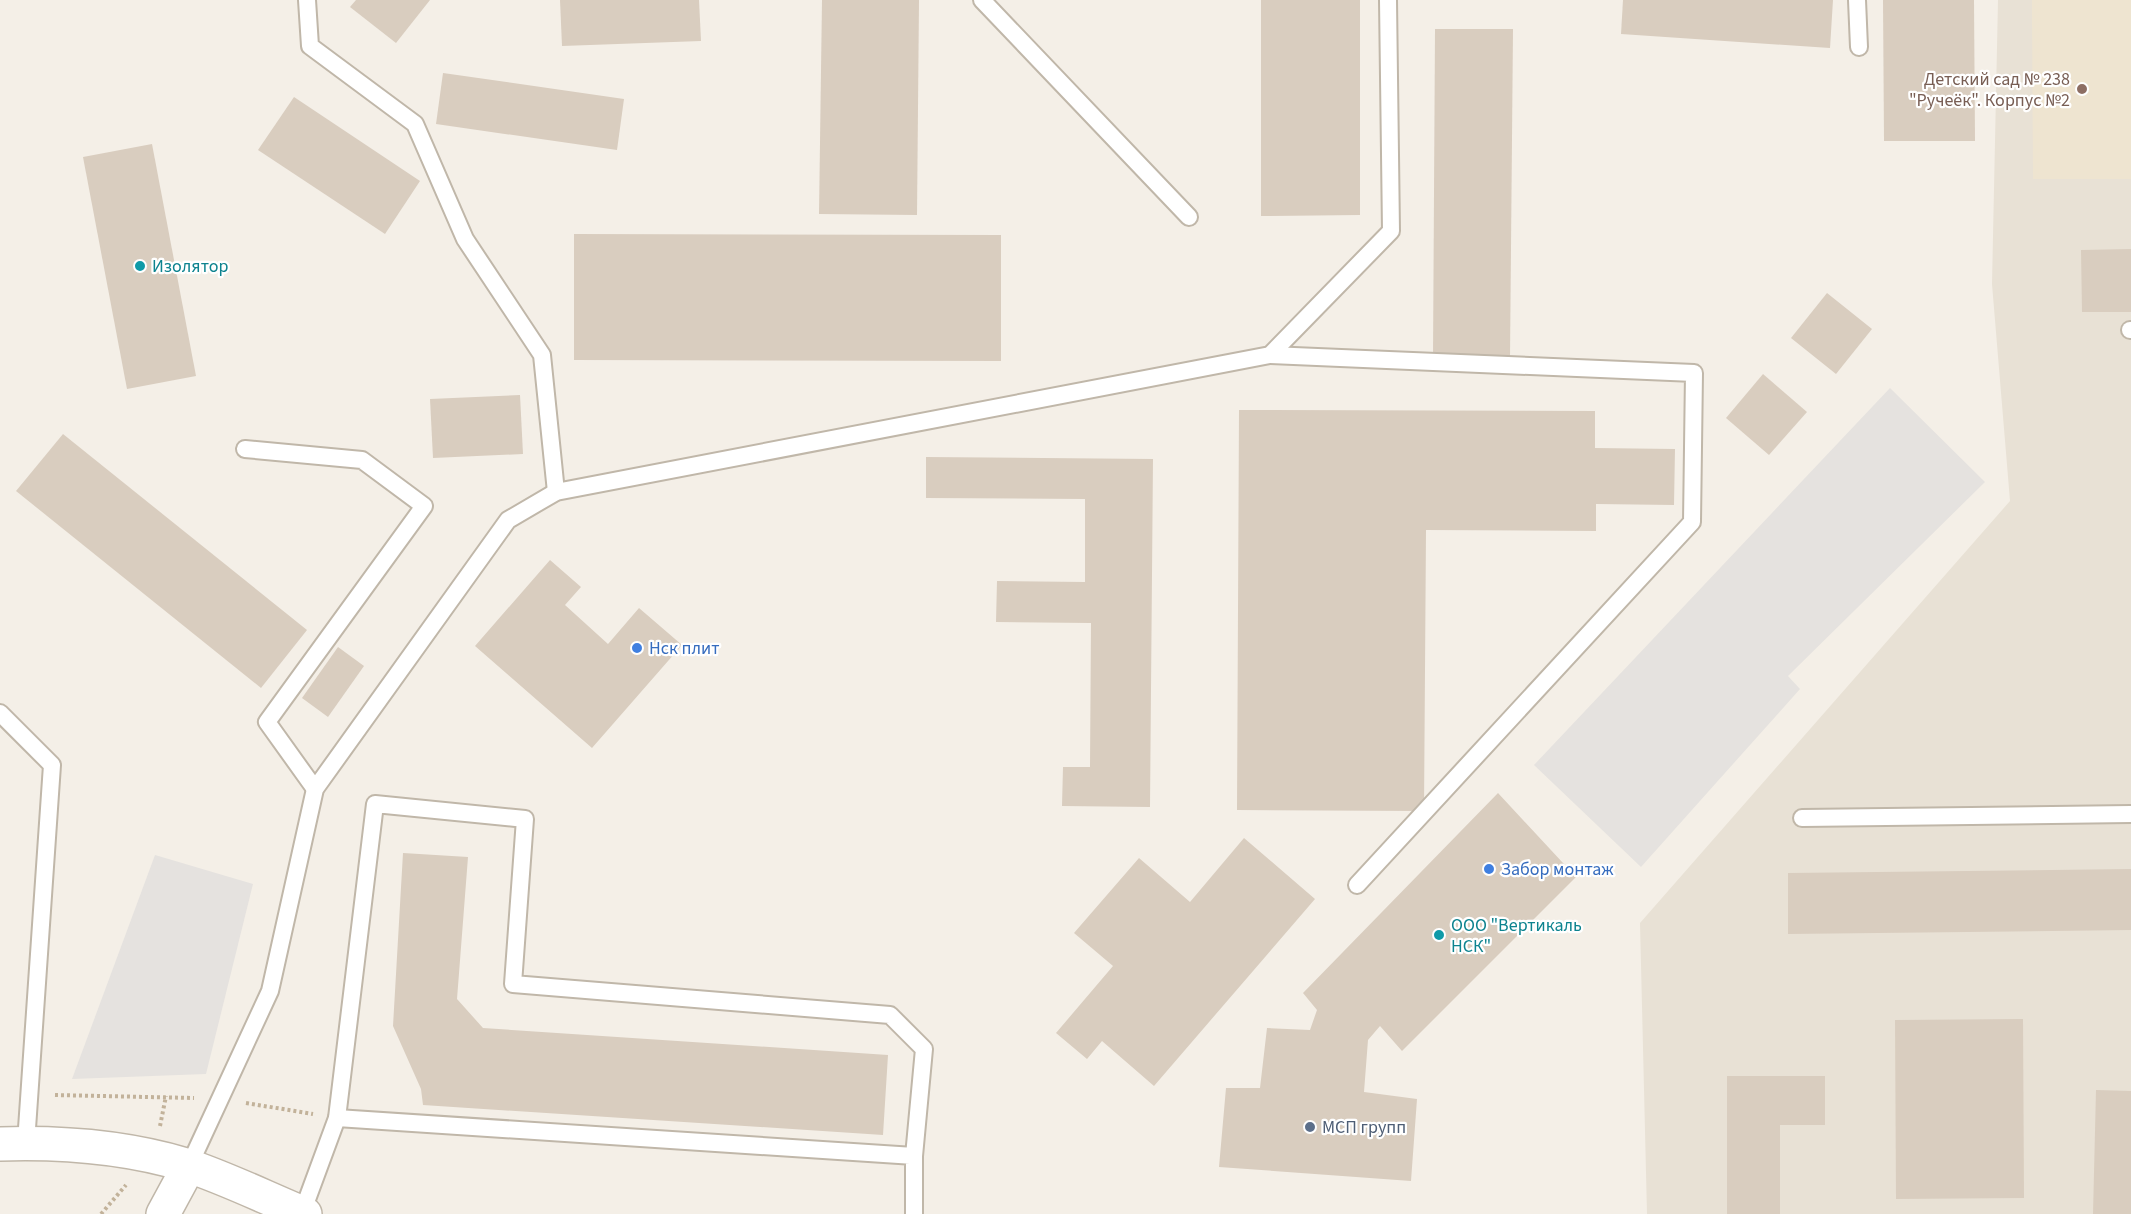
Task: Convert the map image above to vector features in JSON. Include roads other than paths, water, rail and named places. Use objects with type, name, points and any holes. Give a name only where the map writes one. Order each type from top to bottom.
[{"type":"street","points":[[13,1143],[117,1150],[153,1156],[189,1166],[303,1213]]},
{"type":"street","points":[[163,1214],[189,1166]]},
{"type":"lane","points":[[307,0],[310,46],[415,124],[465,239],[542,355],[556,492]]},
{"type":"lane","points":[[982,0],[1189,217]]},
{"type":"lane","points":[[1270,355],[1391,231],[1388,0]]},
{"type":"lane","points":[[1857,0],[1859,47]]},
{"type":"lane","points":[[189,1166],[270,991],[315,789],[508,520],[556,492],[1270,355],[1694,373],[1692,522],[1357,885]]},
{"type":"lane","points":[[245,449],[362,460],[424,506],[267,722],[315,789]]},
{"type":"lane","points":[[0,712],[52,765],[29,1095],[13,1143]]},
{"type":"lane","points":[[303,1213],[337,1118],[375,804],[525,819],[513,984],[890,1015],[924,1049],[914,1156],[914,1214]]},
{"type":"lane","points":[[1802,818],[2131,813]]},
{"type":"lane","points":[[337,1118],[914,1156]]},
{"type":"place","name":"Детский сад № 238 \"Ручеёк\". Корпус №2","points":[[2082,89]]},
{"type":"place","name":"Изолятор","points":[[140,266]]},
{"type":"place","name":"Нск плит","points":[[637,648]]},
{"type":"place","name":"Забор монтаж","points":[[1489,869]]},
{"type":"place","name":"ООО \"Вертикаль НСК\"","points":[[1439,935]]},
{"type":"place","name":"МСП групп","points":[[1310,1127]]}]
